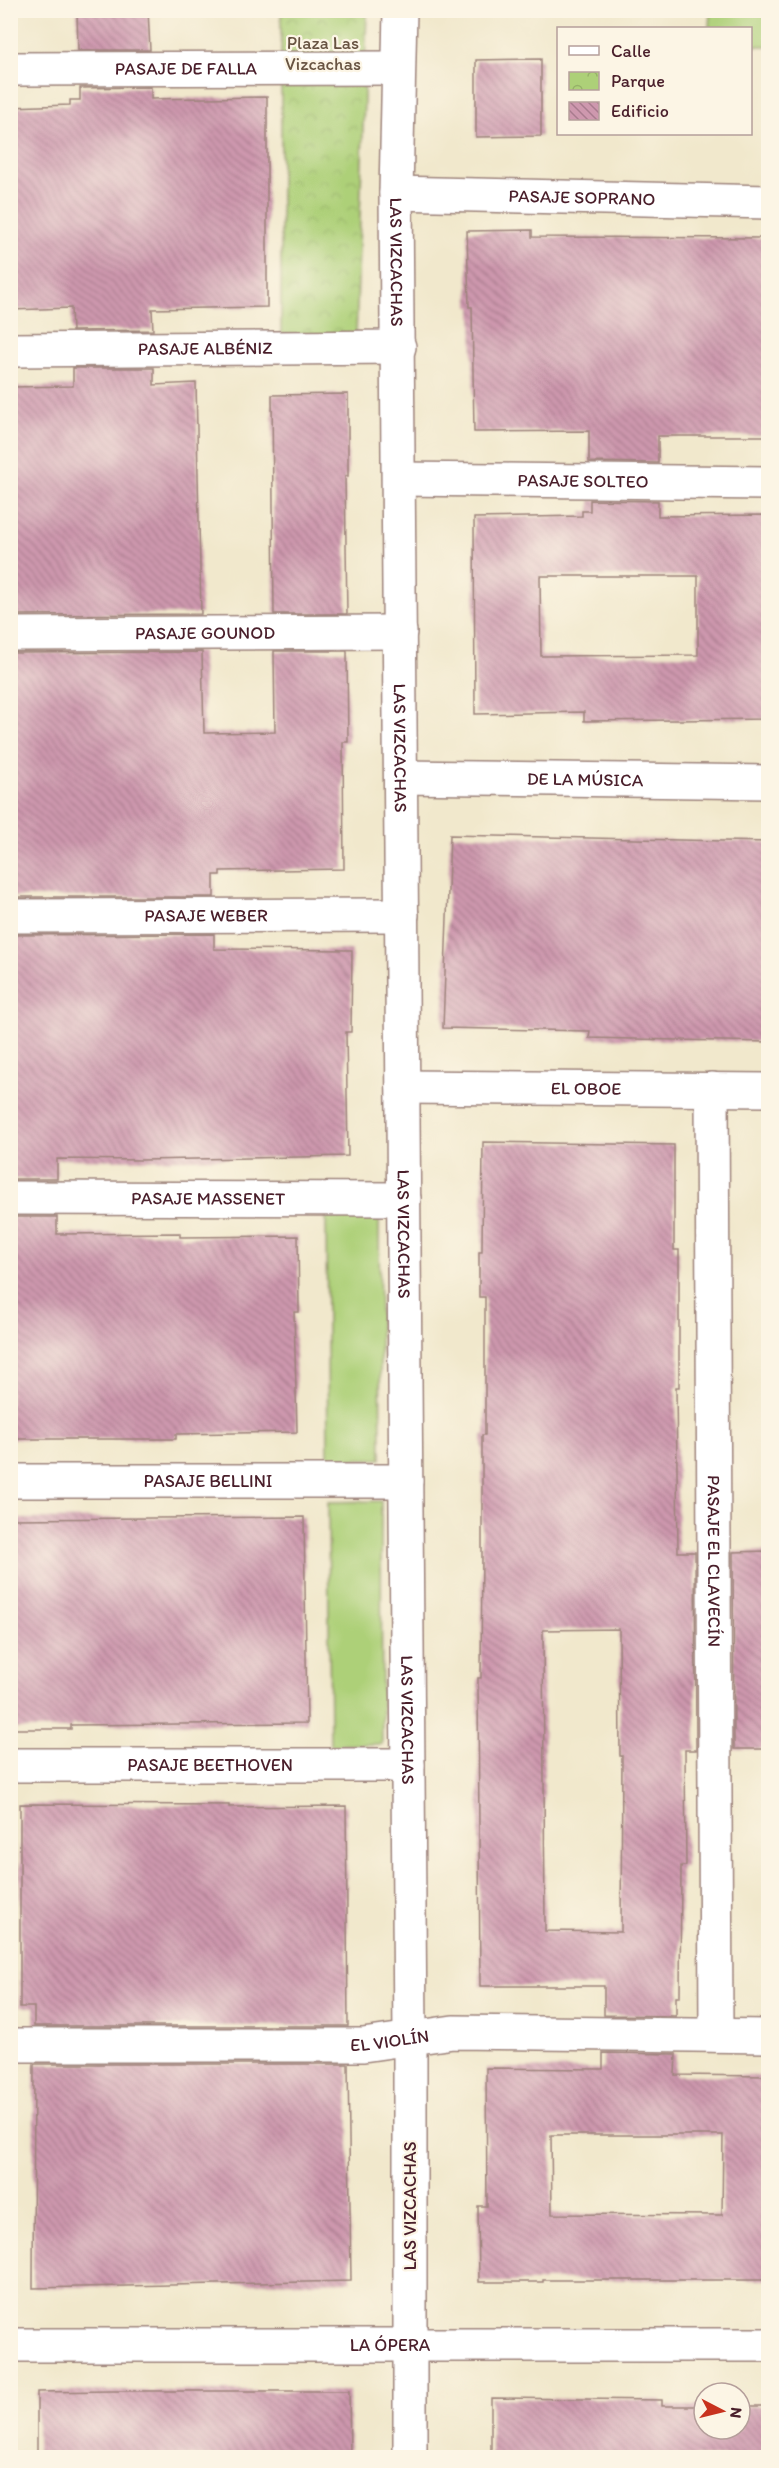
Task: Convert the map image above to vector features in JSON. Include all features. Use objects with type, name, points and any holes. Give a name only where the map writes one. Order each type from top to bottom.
[{"type":"street","name":"LAS VIZCACHAS","points":[[399,10],[396,193],[399,348],[410,2038],[410,2457]]},
{"type":"street","name":"PASAJE DE FALLA","points":[[10,69],[398,68]]},
{"type":"street","name":"PASAJE SOPRANO","points":[[396,193],[768,202]]},
{"type":"street","name":"PASAJE ALBÉNIZ","points":[[10,351],[399,348]]},
{"type":"street","name":"PASAJE SOLTEO","points":[[399,479],[768,483]]},
{"type":"street","name":"PASAJE GOUNOD","points":[[10,633],[400,632]]},
{"type":"street","name":"DE LA MÚSICA","points":[[401,777],[768,782]]},
{"type":"street","name":"PASAJE WEBER","points":[[10,916],[402,915]]},
{"type":"street","name":"EL OBOE","points":[[403,1087],[768,1090]]},
{"type":"street","name":"PASAJE EL CLAVECÍN","points":[[712,1089],[716,2035]]},
{"type":"street","name":"PASAJE MASSENET","points":[[10,1198],[404,1198]]},
{"type":"street","name":"PASAJE BELLINI","points":[[10,1481],[406,1481]]},
{"type":"street","name":"PASAJE BEETHOVEN","points":[[10,1765],[408,1765]]},
{"type":"street","name":"EL VIOLÍN","points":[[10,2046],[363,2045],[453,2032],[768,2036]]},
{"type":"street","name":"LA ÓPERA","points":[[10,2344],[768,2344]]},
{"type":"green space","name":"Plaza Las Vizcachas","points":[[281,11],[367,11],[356,337],[281,334]]},
{"type":"green space","points":[[710,11],[768,11],[768,46],[752,46],[752,27],[709,27]]},
{"type":"green space","points":[[379,1216],[381,1459],[328,1459],[326,1217]]},
{"type":"green space","points":[[381,1501],[382,1744],[330,1745],[328,1502]]},
{"type":"building","points":[[77,10],[148,10],[150,50],[78,50]]},
{"type":"building","points":[[541,59],[541,136],[476,137],[476,60]]},
{"type":"building","points":[[151,87],[151,99],[267,97],[267,307],[152,309],[153,330],[72,331],[71,308],[10,310],[10,107],[70,105],[70,100],[80,100],[80,88]]},
{"type":"building","points":[[532,230],[532,237],[768,238],[768,436],[658,436],[658,463],[589,462],[589,431],[474,432],[472,307],[469,307],[467,231]]},
{"type":"building","points":[[73,368],[154,368],[154,385],[196,383],[201,614],[10,615],[10,387],[73,386]]},
{"type":"building","points":[[348,394],[348,476],[345,476],[347,614],[274,614],[272,395]]},
{"type":"building","points":[[590,500],[658,501],[658,516],[768,515],[768,719],[584,721],[584,712],[475,714],[474,518],[582,516],[582,511],[590,511]],"holes":[[[540,576],[698,576],[698,655],[541,656]]]},
{"type":"building","points":[[274,651],[347,651],[348,742],[343,742],[344,869],[220,871],[220,875],[214,875],[214,897],[10,897],[10,653],[202,652],[204,733],[275,732]]},
{"type":"building","points":[[450,835],[768,842],[768,1042],[589,1038],[590,1031],[443,1028]]},
{"type":"building","points":[[214,934],[214,949],[352,950],[351,1032],[346,1032],[348,1156],[142,1160],[57,1159],[57,1179],[10,1179],[10,935]]},
{"type":"building","points":[[483,1142],[674,1145],[674,1250],[679,1250],[679,1387],[676,1387],[678,1552],[695,1552],[696,1750],[685,1750],[686,1866],[681,1866],[680,1997],[676,1997],[676,2016],[604,2015],[604,1986],[480,1986],[478,1678],[481,1678],[482,1435],[485,1435],[485,1297],[479,1297],[479,1252],[482,1252]],"holes":[[[619,1629],[620,1756],[622,1756],[621,1932],[545,1931],[543,1630]]]},
{"type":"building","points":[[10,1217],[57,1217],[57,1234],[180,1233],[180,1237],[298,1236],[299,1312],[294,1312],[297,1432],[176,1434],[176,1439],[10,1439]]},
{"type":"building","points":[[304,1517],[307,1723],[71,1725],[71,1729],[10,1729],[10,1519]]},
{"type":"building","points":[[768,1551],[768,1749],[734,1749],[733,1552]]},
{"type":"building","points":[[20,1804],[346,1806],[348,2026],[34,2026],[34,2007],[20,2007]]},
{"type":"building","points":[[603,2053],[676,2054],[675,2075],[768,2076],[768,2280],[479,2282],[478,2206],[487,2206],[486,2068],[603,2069]],"holes":[[[551,2135],[723,2135],[722,2215],[552,2214]]]},
{"type":"building","points":[[34,2064],[348,2064],[351,2281],[33,2288]]},
{"type":"building","points":[[349,2391],[350,2457],[37,2457],[37,2392]]},
{"type":"building","points":[[491,2398],[662,2400],[662,2406],[692,2406],[692,2441],[752,2441],[752,2406],[768,2406],[768,2457],[491,2457]]}]
